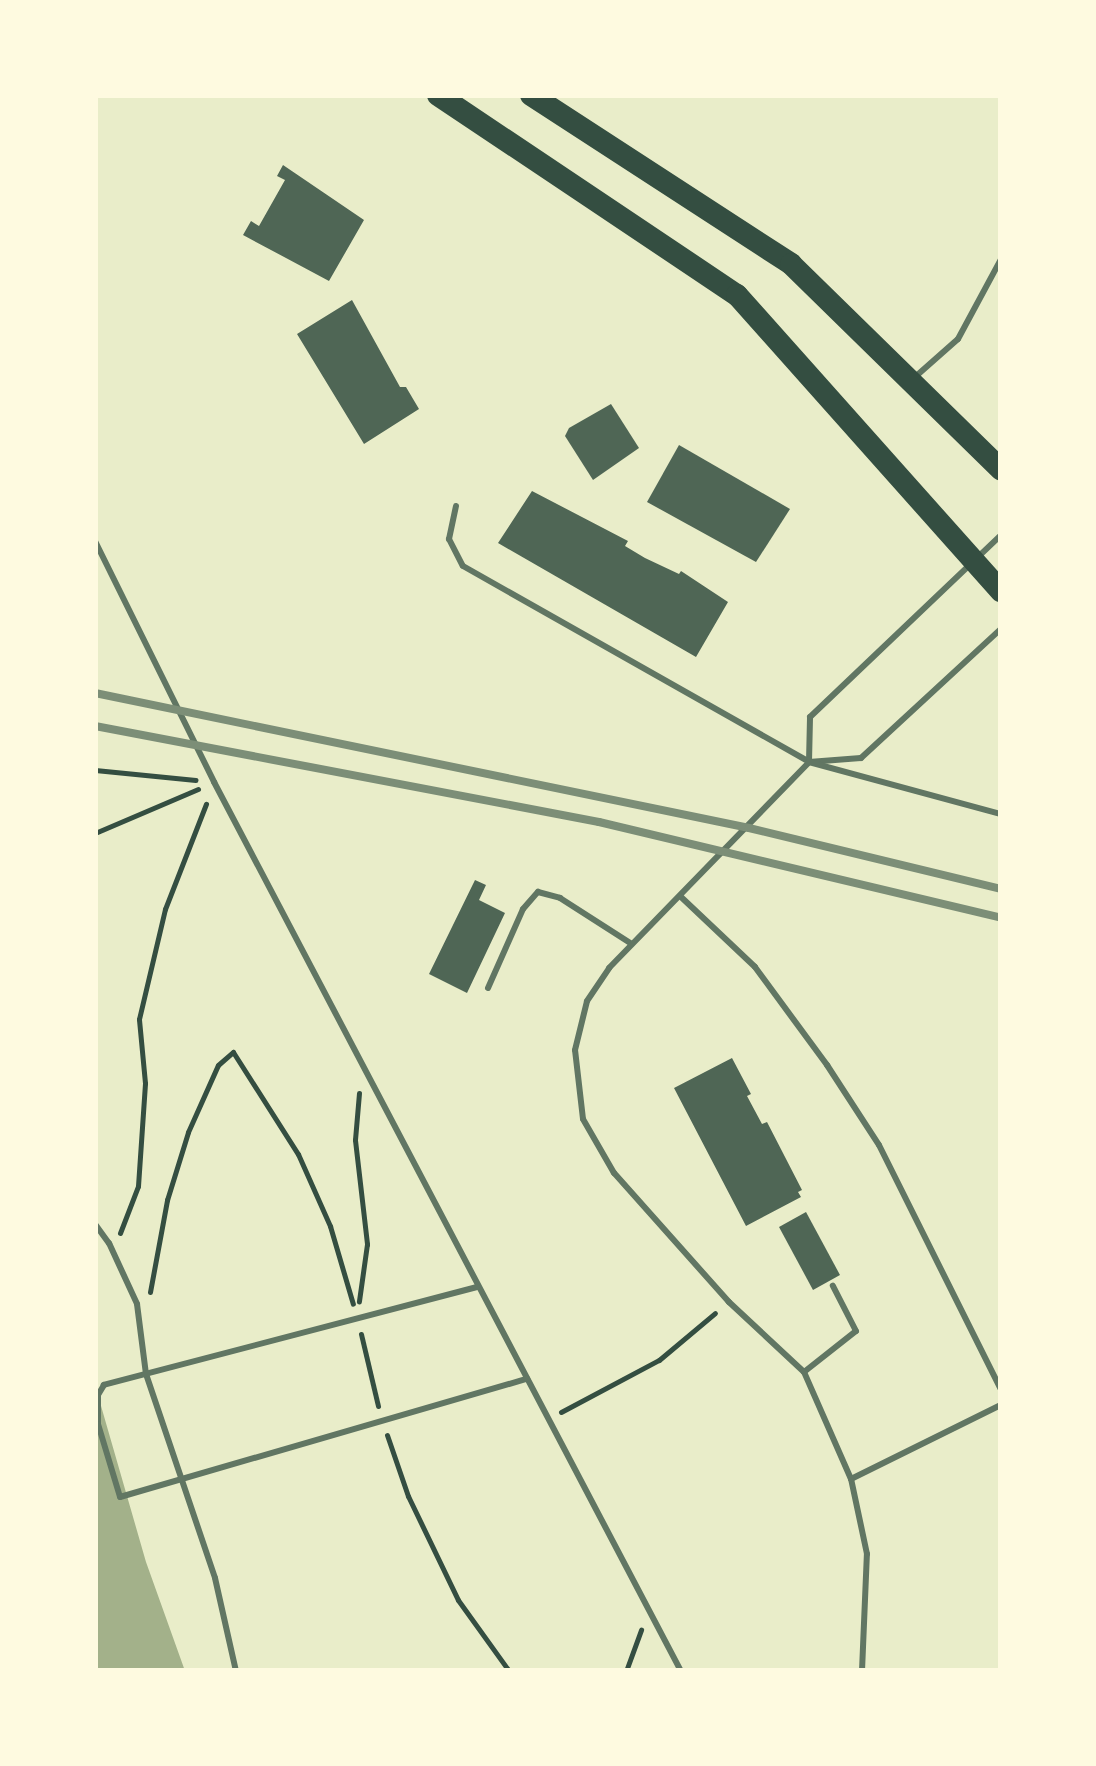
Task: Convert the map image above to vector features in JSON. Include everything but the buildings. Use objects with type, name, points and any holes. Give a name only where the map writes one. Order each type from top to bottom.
[{"type":"main road","points":[[438,95],[737,295],[1001,591]]},
{"type":"main road","points":[[531,95],[791,264],[1001,470]]},
{"type":"lane","points":[[910,382],[958,340],[1001,259]]},
{"type":"lane","points":[[456,506],[449,539],[463,566],[808,762],[1001,814]]},
{"type":"lane","points":[[862,1671],[859,1653],[867,1554],[851,1479],[804,1372],[729,1302],[614,1173],[583,1119],[576,1050],[587,1001],[630,943],[808,762],[810,717],[1001,536]]},
{"type":"lane","points":[[95,541],[214,782],[681,1671]]},
{"type":"lane","points":[[808,762],[860,758],[1001,629]]},
{"type":"lane","points":[[488,988],[523,909],[538,892],[560,898],[630,943]]},
{"type":"lane","points":[[680,896],[755,967],[827,1065],[879,1145],[1001,1390]]},
{"type":"lane","points":[[95,1224],[109,1244],[137,1304],[146,1374],[214,1578],[236,1671]]},
{"type":"lane","points":[[804,1372],[856,1331],[833,1286]]},
{"type":"lane","points":[[478,1287],[104,1385],[98,1395],[105,1452],[120,1497],[527,1379]]},
{"type":"lane","points":[[851,1479],[1001,1405]]},
{"type":"path","points":[[95,770],[214,782]]},
{"type":"path","points":[[95,833],[214,782]]},
{"type":"path","points":[[109,1244],[118,1238],[138,1186],[145,1083],[138,1018],[165,908],[214,782]]},
{"type":"path","points":[[150,1295],[166,1200],[188,1132],[218,1065],[233,1052],[298,1154],[330,1226],[382,1421],[408,1496],[458,1600],[509,1671]]},
{"type":"path","points":[[357,1319],[367,1244],[355,1140],[362,1060]]},
{"type":"path","points":[[548,1419],[659,1360],[729,1302]]},
{"type":"path","points":[[626,1671],[648,1608]]},
{"type":"shaded area","points":[[95,1385],[146,1562],[185,1671],[95,1671]]},
{"type":"railway","points":[[95,693],[749,828],[1001,889]]},
{"type":"railway","points":[[95,726],[599,822],[1001,918]]}]
